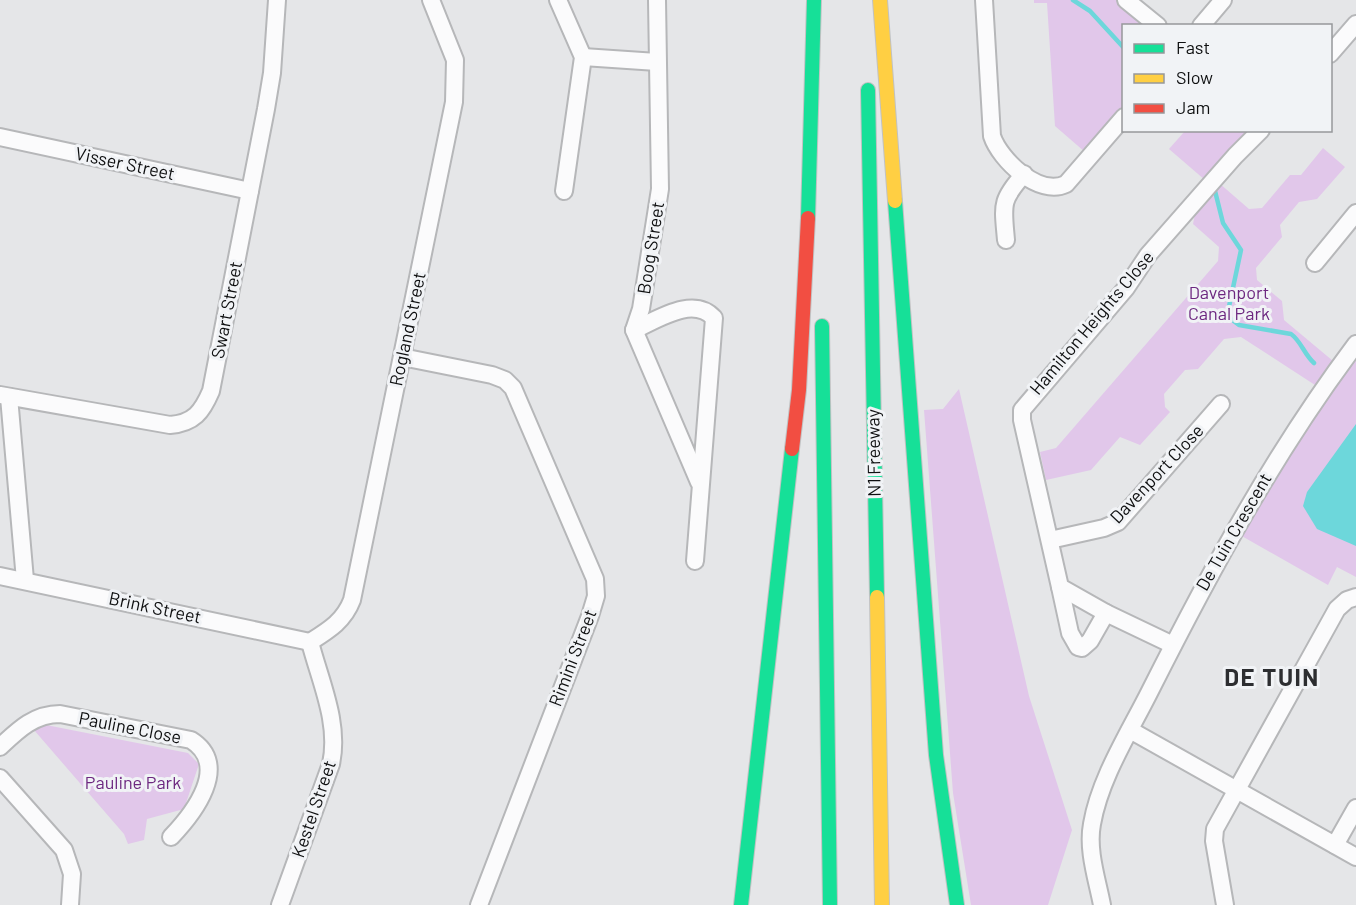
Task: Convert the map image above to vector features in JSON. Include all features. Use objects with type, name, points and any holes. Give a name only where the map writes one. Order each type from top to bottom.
[{"type":"highway","points":[[815,0],[820,250]]},
{"type":"highway","points":[[741,905],[783,555],[800,380],[807,252],[815,0]]},
{"type":"highway","points":[[880,0],[936,755],[957,905]]},
{"type":"highway","name":"N1 Freeway","points":[[868,71],[882,905]]},
{"type":"highway","points":[[821,310],[830,905]]},
{"type":"street","name":"Swart Street","points":[[4,396],[170,425],[185,424],[205,407],[211,391],[272,72],[277,0]]},
{"type":"street","name":"Rogland Street","points":[[310,642],[337,625],[344,617],[352,600],[456,88],[455,60],[431,0]]},
{"type":"street","points":[[558,0],[583,57],[564,191]]},
{"type":"street","name":"Boog Street","points":[[634,330],[641,309],[660,189],[657,0]]},
{"type":"street","points":[[984,0],[992,136],[1000,152],[1024,174],[1042,187],[1055,188],[1066,184],[1122,119]]},
{"type":"street","points":[[1126,0],[1156,24]]},
{"type":"street","points":[[1203,24],[1223,0]]},
{"type":"street","points":[[1332,52],[1356,24]]},
{"type":"street","points":[[583,57],[657,62]]},
{"type":"street","name":"Hamilton Heights Close","points":[[1106,614],[1090,640],[1082,648],[1078,647],[1070,633],[1022,420],[1024,405],[1125,288],[1148,255],[1259,132]]},
{"type":"street","name":"Visser Street","points":[[0,137],[250,191]]},
{"type":"street","points":[[1006,240],[1005,197],[1024,174]]},
{"type":"street","points":[[1315,263],[1356,213]]},
{"type":"street","points":[[695,561],[699,482],[714,318],[702,309],[685,308],[634,330],[699,482]]},
{"type":"street","name":"De Tuin Crescent","points":[[1102,905],[1090,840],[1091,826],[1095,809],[1130,730],[1264,477],[1320,392],[1356,344]]},
{"type":"street","name":"Rimini Street","points":[[402,357],[492,375],[505,380],[513,388],[595,579],[596,596],[590,616],[479,905]]},
{"type":"street","points":[[4,396],[25,580]]},
{"type":"street","name":"Davenport Close","points":[[1050,540],[1104,528],[1118,522],[1221,404]]},
{"type":"street","name":"Brink Street","points":[[0,576],[310,642]]},
{"type":"street","points":[[1060,586],[1106,614],[1173,645]]},
{"type":"street","points":[[1225,905],[1213,833],[1337,609],[1347,600],[1356,597]]},
{"type":"street","name":"Kestel Street","points":[[280,905],[331,764],[334,749],[335,733],[310,642]]},
{"type":"street","name":"Pauline Close","points":[[0,747],[16,731],[45,714],[60,714],[191,740],[206,753],[210,763],[209,775],[192,814],[171,837]]},
{"type":"street","points":[[1130,730],[1356,856]]},
{"type":"street","points":[[0,778],[64,850],[72,874],[70,905]]},
{"type":"street","points":[[1335,845],[1356,808]]},
{"type":"green space","points":[[1034,0],[1117,0],[1147,24],[1122,24],[1122,108],[1085,152],[1055,126],[1047,3],[1034,3]]},
{"type":"green space","points":[[1184,132],[1251,132],[1205,180],[1169,149]]},
{"type":"green space","name":"Davenport Canal Park","points":[[1323,148],[1345,167],[1317,199],[1299,202],[1280,225],[1282,237],[1256,268],[1257,280],[1282,301],[1284,320],[1333,361],[1315,385],[1241,337],[1224,339],[1198,369],[1185,370],[1164,394],[1165,407],[1170,412],[1140,445],[1120,437],[1091,470],[1046,480],[1040,452],[1056,448],[1218,261],[1219,247],[1193,224],[1196,209],[1219,183],[1249,209],[1262,208],[1290,175],[1301,175]]},
{"type":"green space","points":[[1356,357],[1356,577],[1337,567],[1328,585],[1240,535],[1291,452]]},
{"type":"green space","points":[[959,389],[1029,696],[1072,830],[1048,905],[971,905],[953,793],[924,410],[943,409]]},
{"type":"green space","name":"Pauline Park","points":[[41,724],[188,753],[199,764],[184,809],[147,819],[144,840],[128,844],[124,834],[34,730]]},
{"type":"water","points":[[1356,424],[1356,546],[1317,529],[1303,506],[1307,492]]},
{"type":"waterway","points":[[1073,0],[1090,11],[1122,46]]},
{"type":"waterway","points":[[1215,191],[1223,223],[1241,250],[1227,316],[1239,325],[1291,334],[1314,363]]},
{"type":"traffic: fast","points":[[808,218],[814,0]]},
{"type":"traffic: fast","points":[[868,90],[877,597]]},
{"type":"traffic: fast","points":[[895,201],[936,755],[957,905]]},
{"type":"traffic: fast","points":[[822,326],[830,905]]},
{"type":"traffic: fast","points":[[741,905],[792,449]]},
{"type":"traffic: slow","points":[[880,0],[895,201]]},
{"type":"traffic: slow","points":[[877,597],[882,905]]},
{"type":"traffic: jam","points":[[792,449],[799,390],[808,218]]},
{"type":"district","name":"DE TUIN","points":[[1272,678]]}]
